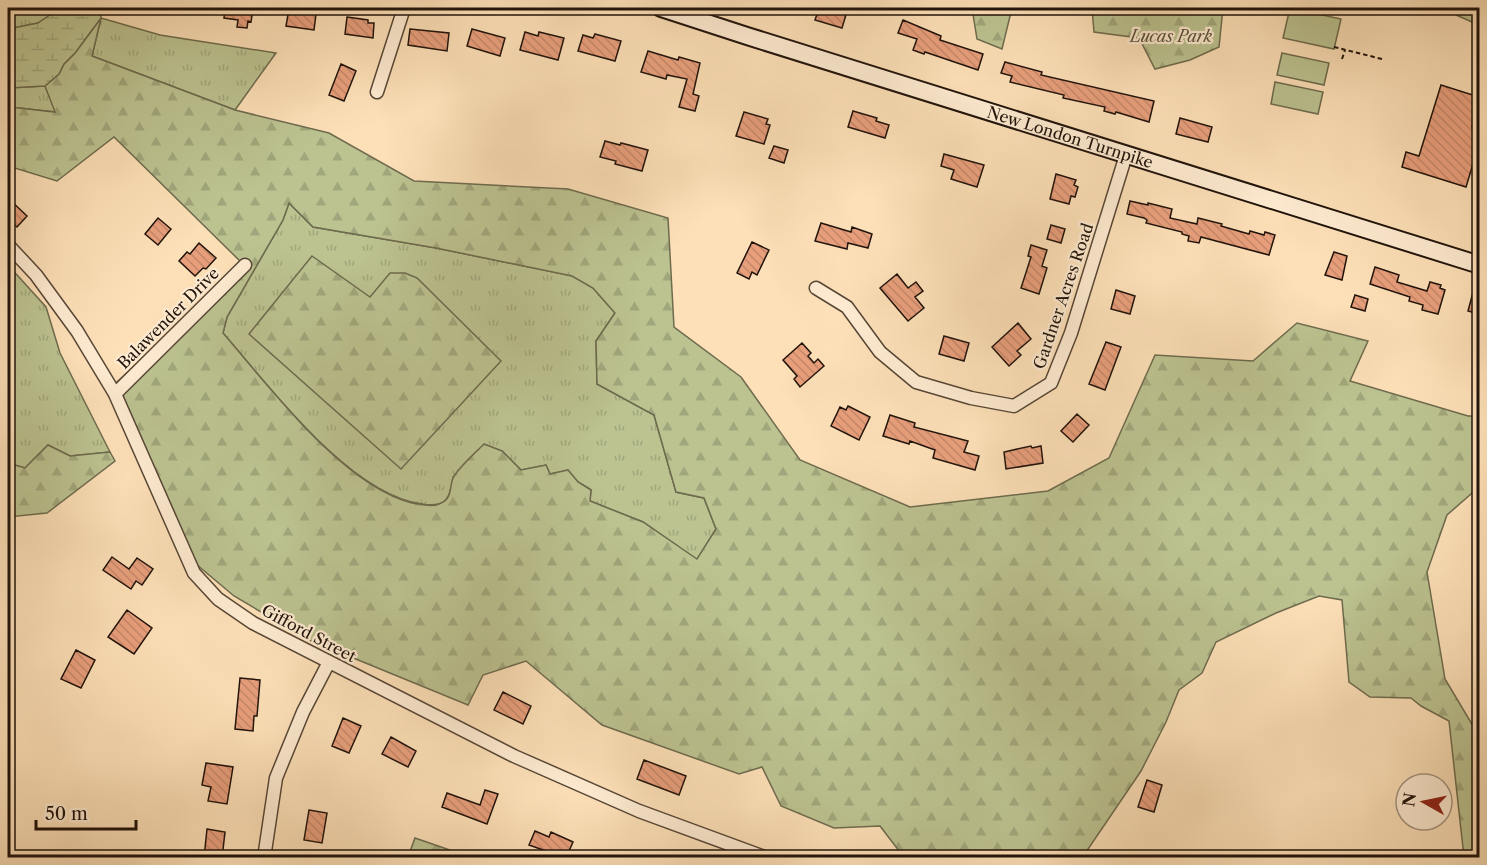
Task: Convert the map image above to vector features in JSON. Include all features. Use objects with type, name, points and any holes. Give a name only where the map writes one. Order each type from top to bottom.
[{"type":"main road","name":"New London Turnpike","points":[[661,8],[1479,265]]},
{"type":"street","points":[[377,93],[404,8]]},
{"type":"street","name":"Gardner Acres Road","points":[[816,288],[847,307],[880,352],[916,382],[971,398],[1014,406],[1051,382],[1071,333],[1126,155]]},
{"type":"street","name":"Gifford Street","points":[[8,245],[36,275],[77,331],[115,394],[194,573],[218,599],[253,623],[514,756],[639,811],[767,858]]},
{"type":"street","name":"Balawender Drive","points":[[115,394],[244,266]]},
{"type":"street","points":[[264,858],[276,778],[303,712],[328,662]]},
{"type":"path","points":[[1334,47],[1382,59]]},
{"type":"path","points":[[1342,59],[1345,50]]},
{"type":"green space","points":[[8,8],[63,8],[38,23],[8,29]]},
{"type":"green space","points":[[60,8],[100,8],[101,18],[64,64],[59,74],[45,86],[8,88],[10,44],[8,29],[38,23]]},
{"type":"green space","points":[[972,8],[1012,8],[1002,49],[977,39]]},
{"type":"green space","name":"Lucas Park","points":[[1092,8],[1223,8],[1219,47],[1190,60],[1155,69],[1139,38],[1094,32]]},
{"type":"green space","points":[[1290,8],[1341,19],[1334,49],[1283,38]]},
{"type":"green space","points":[[1457,8],[1479,8],[1479,25],[1456,15]]},
{"type":"green space","points":[[101,18],[160,35],[276,53],[235,110],[92,56]]},
{"type":"green space","points":[[101,18],[92,56],[235,110],[329,133],[414,181],[568,189],[668,218],[674,327],[741,377],[800,460],[910,507],[1048,491],[1109,458],[1155,355],[1253,361],[1297,323],[1368,341],[1350,381],[1468,416],[1479,416],[1479,487],[1447,515],[1427,572],[1445,679],[1479,736],[1479,857],[1464,857],[1449,721],[1411,698],[1370,697],[1349,682],[1342,600],[1319,596],[1276,613],[1216,642],[1202,673],[1179,690],[1166,722],[1141,771],[1082,858],[903,856],[880,826],[834,828],[781,806],[762,767],[739,774],[602,725],[526,661],[483,675],[468,705],[307,639],[234,596],[196,564],[117,382],[244,265],[114,137],[57,181],[8,166],[8,110],[10,107],[55,112],[45,86],[59,74],[64,64]],"holes":[[[289,203],[313,227],[436,248],[572,276],[593,288],[615,313],[596,341],[597,384],[654,415],[676,492],[704,498],[716,529],[697,559],[643,522],[590,501],[591,490],[578,482],[568,470],[550,474],[546,465],[521,470],[502,451],[484,444],[455,474],[447,499],[433,506],[412,503],[386,493],[360,477],[334,456],[285,406],[223,333],[227,317],[283,220]]]},
{"type":"green space","points":[[1282,53],[1329,63],[1324,85],[1277,75]]},
{"type":"green space","points":[[1275,82],[1323,92],[1318,114],[1271,104]]},
{"type":"green space","points":[[45,86],[56,112],[10,107],[8,110],[8,88]]},
{"type":"green space","points":[[289,203],[313,227],[436,248],[573,276],[593,288],[615,313],[596,341],[597,384],[654,415],[676,492],[704,498],[716,529],[697,560],[643,522],[590,501],[591,490],[578,482],[568,470],[550,474],[546,465],[521,470],[502,451],[453,477],[448,496],[437,505],[422,504],[395,496],[367,481],[340,460],[287,408],[223,333],[227,317],[283,220]]},
{"type":"green space","points":[[312,256],[370,297],[390,273],[405,273],[417,278],[501,361],[401,469],[249,334]]},
{"type":"green space","points":[[8,265],[46,307],[60,353],[110,452],[70,456],[48,445],[25,468],[8,463]]},
{"type":"green space","points":[[48,445],[70,456],[110,452],[115,461],[47,513],[8,517],[8,463],[25,468]]},
{"type":"green space","points":[[415,838],[470,857],[408,857]]},
{"type":"building","points":[[225,8],[253,8],[251,22],[248,21],[247,28],[237,27],[238,20],[224,18]]},
{"type":"building","points":[[819,8],[848,8],[842,28],[815,20]]},
{"type":"building","points":[[289,9],[316,14],[314,30],[286,26]]},
{"type":"building","points":[[347,17],[374,23],[373,38],[345,34]]},
{"type":"building","points":[[903,20],[941,36],[940,40],[983,54],[978,70],[913,50],[917,39],[898,33]]},
{"type":"building","points":[[410,29],[449,33],[447,51],[408,45]]},
{"type":"building","points":[[472,29],[505,38],[500,56],[467,46]]},
{"type":"building","points":[[525,32],[538,36],[539,32],[564,38],[558,60],[520,50]]},
{"type":"building","points":[[595,34],[621,41],[615,61],[578,51],[583,35],[593,38]]},
{"type":"building","points":[[648,51],[678,60],[679,57],[700,63],[693,94],[699,96],[695,111],[679,107],[687,79],[667,75],[666,79],[641,72]]},
{"type":"building","points":[[1005,62],[1042,72],[1041,75],[1154,101],[1149,122],[1116,112],[1115,114],[1104,111],[1105,107],[1063,98],[1064,95],[1010,82],[1012,76],[1001,73]]},
{"type":"building","points":[[341,64],[356,71],[344,101],[329,95]]},
{"type":"building","points":[[1441,85],[1479,97],[1472,127],[1479,129],[1479,156],[1476,154],[1466,187],[1402,167],[1406,152],[1419,156]]},
{"type":"building","points":[[853,111],[877,118],[876,121],[889,125],[885,138],[848,127]]},
{"type":"building","points":[[744,112],[768,119],[766,124],[770,125],[764,144],[736,136]]},
{"type":"building","points":[[1180,118],[1212,127],[1208,142],[1176,134]]},
{"type":"building","points":[[605,141],[648,150],[642,171],[615,164],[616,161],[600,157]]},
{"type":"building","points":[[774,146],[788,150],[784,163],[769,158]]},
{"type":"building","points":[[944,154],[984,165],[977,187],[951,179],[954,170],[941,166]]},
{"type":"building","points":[[1056,174],[1076,180],[1074,185],[1078,187],[1075,197],[1071,196],[1069,204],[1050,199]]},
{"type":"building","points":[[8,198],[27,216],[17,227],[8,219]]},
{"type":"building","points":[[1130,201],[1172,209],[1170,218],[1197,224],[1198,218],[1249,234],[1250,231],[1275,235],[1269,255],[1201,237],[1199,243],[1188,241],[1189,236],[1182,232],[1146,223],[1147,220],[1144,218],[1127,214]]},
{"type":"building","points":[[158,218],[171,229],[158,245],[145,234]]},
{"type":"building","points":[[821,223],[851,232],[852,227],[872,234],[868,248],[848,243],[847,249],[815,241]]},
{"type":"building","points":[[1051,225],[1065,229],[1061,243],[1047,239]]},
{"type":"building","points":[[752,242],[769,250],[757,275],[752,272],[749,279],[737,273]]},
{"type":"building","points":[[199,243],[216,258],[206,269],[203,268],[195,276],[179,261],[187,252],[190,254]]},
{"type":"building","points":[[1031,245],[1047,250],[1042,266],[1047,268],[1039,294],[1021,288],[1031,257],[1028,256]]},
{"type":"building","points":[[1334,252],[1347,256],[1342,280],[1325,275]]},
{"type":"building","points":[[1375,267],[1399,275],[1397,282],[1427,291],[1430,282],[1441,285],[1440,288],[1445,290],[1438,314],[1422,310],[1423,305],[1409,301],[1410,297],[1370,284]]},
{"type":"building","points":[[897,274],[908,288],[916,282],[923,291],[915,297],[924,308],[908,321],[880,288]]},
{"type":"building","points":[[1476,281],[1479,281],[1479,314],[1468,311]]},
{"type":"building","points":[[1116,290],[1135,296],[1130,314],[1111,309]]},
{"type":"building","points":[[1355,295],[1368,299],[1365,311],[1351,307]]},
{"type":"building","points":[[1018,323],[1031,339],[1017,351],[1021,355],[1009,366],[992,347]]},
{"type":"building","points":[[944,336],[969,343],[964,361],[939,354]]},
{"type":"building","points":[[1106,342],[1121,347],[1105,390],[1089,384]]},
{"type":"building","points":[[802,343],[811,353],[808,356],[814,363],[818,359],[824,366],[800,387],[794,379],[797,376],[783,360]]},
{"type":"building","points":[[848,406],[870,417],[859,440],[831,426],[840,407],[846,410]]},
{"type":"building","points":[[1077,414],[1089,425],[1073,442],[1061,431]]},
{"type":"building","points":[[890,415],[915,423],[914,427],[968,441],[964,452],[979,456],[975,470],[933,458],[935,450],[910,441],[909,444],[883,436]]},
{"type":"building","points":[[1031,446],[1032,448],[1041,446],[1043,463],[1006,469],[1004,452]]},
{"type":"building","points":[[112,557],[129,569],[137,558],[153,569],[142,585],[136,581],[131,589],[103,570]]},
{"type":"building","points":[[127,610],[152,628],[134,654],[108,637]]},
{"type":"building","points":[[76,650],[95,660],[81,688],[61,679]]},
{"type":"building","points":[[240,678],[260,680],[257,716],[254,716],[253,731],[235,729]]},
{"type":"building","points":[[503,692],[531,706],[523,724],[494,710]]},
{"type":"building","points":[[343,718],[361,726],[349,753],[332,746]]},
{"type":"building","points":[[391,737],[416,751],[408,767],[382,754]]},
{"type":"building","points":[[644,760],[686,776],[679,795],[637,779]]},
{"type":"building","points":[[206,763],[233,767],[227,804],[208,801],[211,787],[202,785]]},
{"type":"building","points":[[1147,780],[1162,785],[1154,812],[1138,807]]},
{"type":"building","points":[[485,790],[498,794],[487,824],[442,807],[447,793],[480,805]]},
{"type":"building","points":[[309,810],[327,813],[322,843],[304,840]]},
{"type":"building","points":[[207,829],[225,832],[222,858],[204,858]]},
{"type":"building","points":[[535,831],[549,837],[551,832],[573,842],[566,858],[529,845]]}]
